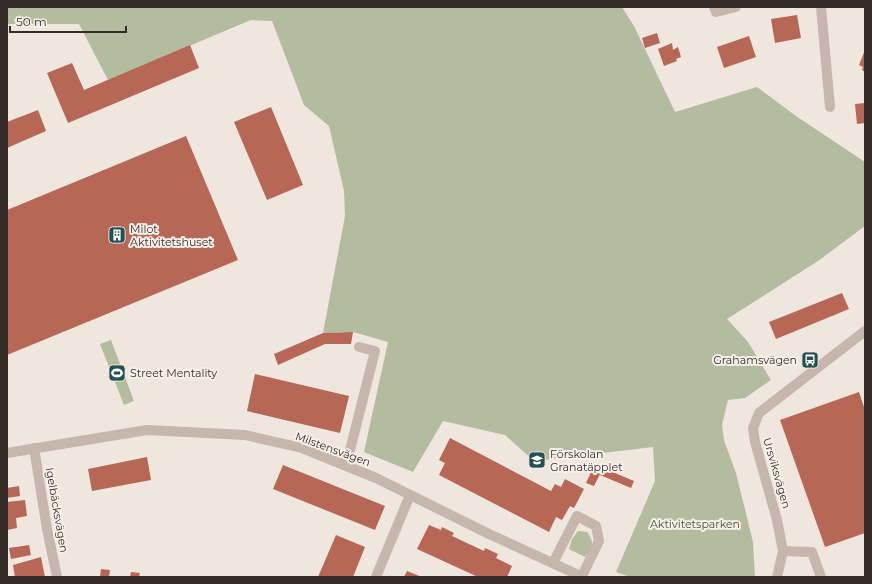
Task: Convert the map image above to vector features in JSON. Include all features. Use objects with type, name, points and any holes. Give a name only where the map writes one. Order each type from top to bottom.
[{"type":"street","points":[[715,10],[736,7]]},
{"type":"street","points":[[821,7],[830,107]]},
{"type":"street","name":"Ursviksvägen","points":[[777,577],[783,551],[778,520],[755,442],[753,428],[759,413],[865,331]]},
{"type":"street","points":[[344,465],[350,450],[375,351],[358,347]]},
{"type":"street","name":"Milstensvägen","points":[[7,453],[147,430],[245,435],[302,448],[376,478],[489,534],[582,577]]},
{"type":"street","name":"Igelbäcksvägen","points":[[34,448],[46,529],[57,577]]},
{"type":"street","points":[[376,577],[410,495]]},
{"type":"street","points":[[554,563],[577,516],[596,526],[599,541],[582,577]]},
{"type":"street","points":[[783,551],[812,552],[821,577]]},
{"type":"green space","name":"Aktivitetsparken","points":[[7,7],[622,7],[634,26],[675,112],[757,87],[796,116],[865,162],[865,226],[818,261],[727,319],[748,342],[771,380],[745,398],[728,400],[722,425],[724,440],[736,473],[753,542],[755,577],[630,577],[616,572],[655,481],[653,447],[534,461],[505,435],[443,421],[413,472],[364,452],[388,342],[353,332],[323,333],[345,216],[344,191],[329,126],[304,105],[272,21],[251,20],[108,80],[79,24],[7,24]]},
{"type":"green space","name":"Street Mentality","points":[[111,340],[134,401],[124,405],[100,344]]},
{"type":"green space","points":[[578,531],[587,532],[592,542],[590,550],[585,557],[569,549],[572,539]]},
{"type":"building","points":[[797,15],[801,38],[775,43],[771,19]]},
{"type":"building","points":[[657,33],[660,43],[645,48],[642,38]]},
{"type":"building","points":[[749,36],[756,57],[724,68],[717,47]]},
{"type":"building","points":[[672,43],[673,50],[678,47],[681,57],[676,59],[677,61],[664,66],[658,49]]},
{"type":"building","points":[[190,45],[199,68],[68,123],[47,73],[72,63],[84,90]]},
{"type":"building","points":[[865,50],[865,72],[862,70],[863,67],[859,65]]},
{"type":"building","points":[[865,103],[865,123],[857,124],[855,104]]},
{"type":"building","points":[[271,107],[303,185],[267,200],[234,122]]},
{"type":"building","points":[[38,110],[46,131],[7,148],[7,122]]},
{"type":"building","name":"Milot Aktivitetshuset","points":[[186,136],[238,260],[7,355],[7,210]]},
{"type":"building","points":[[842,293],[849,309],[776,339],[769,322]]},
{"type":"building","points":[[353,332],[351,344],[325,344],[278,365],[274,354],[323,333]]},
{"type":"building","points":[[255,374],[349,396],[340,433],[247,411]]},
{"type":"building","points":[[859,392],[865,410],[865,533],[825,547],[780,420]]},
{"type":"building","points":[[450,438],[551,491],[555,484],[561,487],[565,479],[584,489],[574,508],[570,506],[562,520],[556,517],[549,532],[439,475],[445,463],[439,460]]},
{"type":"building","points":[[147,457],[151,480],[92,491],[88,469]]},
{"type":"building","points":[[283,465],[385,506],[375,530],[273,489]]},
{"type":"building","points":[[603,468],[634,481],[631,488],[600,475]]},
{"type":"building","points":[[592,470],[600,474],[594,486],[586,483]]},
{"type":"building","points":[[19,486],[20,496],[7,498],[7,488]]},
{"type":"building","points":[[25,500],[27,516],[16,518],[17,528],[7,530],[7,502]]},
{"type":"building","points":[[429,525],[441,530],[442,527],[454,533],[452,536],[484,551],[485,548],[498,554],[496,558],[512,566],[507,577],[478,577],[417,549]]},
{"type":"building","points":[[336,535],[365,547],[353,577],[318,577]]},
{"type":"building","points":[[29,545],[31,555],[11,559],[9,548]]},
{"type":"building","points":[[41,557],[45,577],[15,577],[13,565]]},
{"type":"building","points":[[101,569],[110,570],[109,577],[100,577]]},
{"type":"building","points":[[407,571],[422,577],[404,577]]},
{"type":"building","points":[[131,572],[140,573],[139,577],[130,577]]},
{"type":"place","name":"Milot Aktivitetshuset","points":[[117,235]]},
{"type":"place","name":"Grahamsvägen","points":[[810,360]]},
{"type":"place","name":"Street Mentality","points":[[117,373]]},
{"type":"place","name":"Förskolan Granatäpplet","points":[[537,460]]}]
